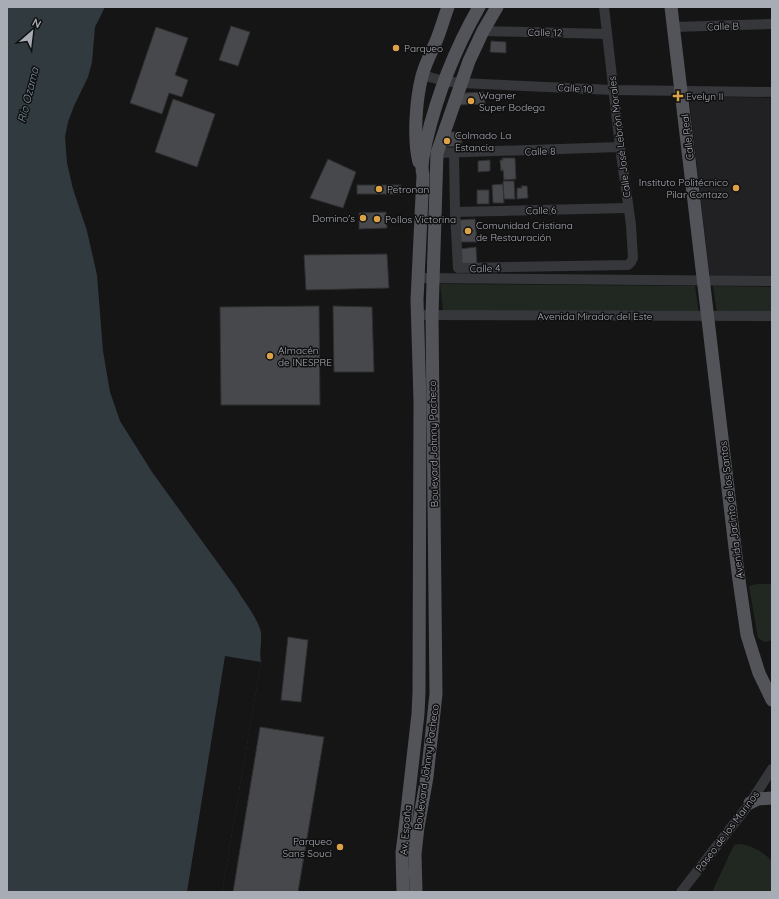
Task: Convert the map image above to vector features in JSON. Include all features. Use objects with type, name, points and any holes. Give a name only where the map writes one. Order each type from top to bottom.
[{"type":"main road","points":[[421,167],[417,152],[416,132],[418,94],[422,75],[439,34],[448,7]]},
{"type":"main road","points":[[439,34],[448,22],[455,7]]},
{"type":"main road","name":"Boulevard Johnny Pacheco","points":[[411,768],[418,714],[419,692],[420,401],[417,315],[423,175],[421,167],[430,127],[444,81],[468,25],[479,7]]},
{"type":"main road","name":"Boulevard Johnny Pacheco","points":[[416,892],[415,854],[427,776],[436,694],[432,315],[437,154],[461,83],[483,31],[497,7]]},
{"type":"main road","name":"Calle Real","points":[[671,7],[708,316]]},
{"type":"main road","name":"Avenida Jacinto de los Santos","points":[[708,316],[738,573],[747,635],[759,673],[772,700]]},
{"type":"main road","name":"Av. España","points":[[403,892],[402,852],[411,768]]},
{"type":"main road","points":[[750,803],[758,798],[772,798]]},
{"type":"street","name":"Calle José Lebrón Morales","points":[[604,7],[630,225],[633,258],[628,266]]},
{"type":"street","name":"Calle B","points":[[673,27],[772,24]]},
{"type":"street","name":"Calle 12","points":[[483,31],[607,34]]},
{"type":"street","name":"Calle 10","points":[[422,75],[444,81],[461,83],[613,90],[772,92]]},
{"type":"street","name":"Calle 8","points":[[437,154],[620,147]]},
{"type":"street","name":"Calle 4","points":[[454,153],[457,266],[460,269],[628,266]]},
{"type":"street","name":"Calle 6","points":[[455,212],[628,208]]},
{"type":"street","points":[[418,278],[772,281]]},
{"type":"street","name":"Avenida Mirador del Este","points":[[417,315],[772,316]]},
{"type":"street","name":"Paseo de los Marinos","points":[[681,892],[750,803],[772,769]]},
{"type":"shaded area","name":"Instituto Politécnico Pilar Contazo","points":[[689,96],[772,98],[772,279],[710,279]]},
{"type":"shaded area","points":[[440,284],[695,286],[699,314],[443,311]]},
{"type":"shaded area","points":[[713,286],[772,287],[772,313],[717,314]]},
{"type":"shaded area","points":[[757,584],[772,584],[772,640],[765,642],[758,638],[749,586]]},
{"type":"shaded area","points":[[739,844],[757,850],[772,861],[772,892],[712,892],[734,845]]},
{"type":"water","name":"Río Ozama","points":[[7,7],[105,7],[95,27],[92,62],[88,77],[74,106],[68,122],[65,137],[67,163],[73,189],[87,231],[97,275],[103,351],[110,392],[120,421],[152,472],[236,588],[260,628],[261,662],[222,892],[7,892]]},
{"type":"pier","points":[[225,656],[261,662],[222,892],[187,892]]},
{"type":"building","points":[[231,26],[250,32],[238,66],[219,60]]},
{"type":"building","points":[[156,27],[188,38],[175,75],[188,80],[182,97],[169,93],[162,114],[130,103]]},
{"type":"building","points":[[491,41],[506,42],[506,53],[490,52]]},
{"type":"building","name":"Wagner Super Bodega","points":[[484,92],[485,104],[457,105],[465,93]]},
{"type":"building","points":[[173,99],[215,114],[197,167],[155,152]]},
{"type":"building","points":[[447,132],[461,132],[462,146],[443,147]]},
{"type":"building","points":[[502,158],[515,158],[516,179],[504,180],[500,160],[503,160]]},
{"type":"building","points":[[328,159],[356,172],[343,208],[310,198]]},
{"type":"building","points":[[490,160],[490,171],[478,172],[478,161]]},
{"type":"building","points":[[503,181],[514,181],[515,199],[504,199]]},
{"type":"building","points":[[503,184],[504,203],[493,203],[492,185]]},
{"type":"building","name":"Petronan","points":[[357,185],[401,185],[401,194],[357,194]]},
{"type":"building","points":[[521,186],[527,186],[528,198],[517,199],[517,188],[522,188]]},
{"type":"building","points":[[477,190],[489,190],[489,204],[477,204]]},
{"type":"building","points":[[386,212],[387,228],[359,229],[359,213]]},
{"type":"building","name":"Comunidad Cristiana de Restauración","points":[[475,219],[477,242],[460,242],[459,220]]},
{"type":"building","points":[[476,247],[477,264],[461,266],[460,249]]},
{"type":"building","points":[[387,254],[389,288],[306,290],[304,255]]},
{"type":"building","name":"Almacén de INESPRE","points":[[319,306],[320,405],[221,405],[220,307]]},
{"type":"building","points":[[333,306],[372,307],[374,372],[334,372]]},
{"type":"building","points":[[288,637],[308,640],[301,702],[281,700]]},
{"type":"building","points":[[260,727],[324,737],[298,892],[233,892]]},
{"type":"place","name":"Parqueo","points":[[396,48]]},
{"type":"place","name":"Evelyn ll","points":[[678,96]]},
{"type":"place","name":"Wagner Super Bodega","points":[[471,101]]},
{"type":"place","name":"Colmado La Estancia","points":[[447,141]]},
{"type":"place","name":"Instituto Politécnico Pilar Contazo","points":[[736,188]]},
{"type":"place","name":"Petronan","points":[[379,189]]},
{"type":"place","name":"Domino's","points":[[363,218]]},
{"type":"place","name":"Pollos Victorina","points":[[377,219]]},
{"type":"place","name":"Comunidad Cristiana de Restauración","points":[[468,231]]},
{"type":"place","name":"Almacén de INESPRE","points":[[270,356]]},
{"type":"place","name":"Parqueo Sans Souci","points":[[340,847]]}]
